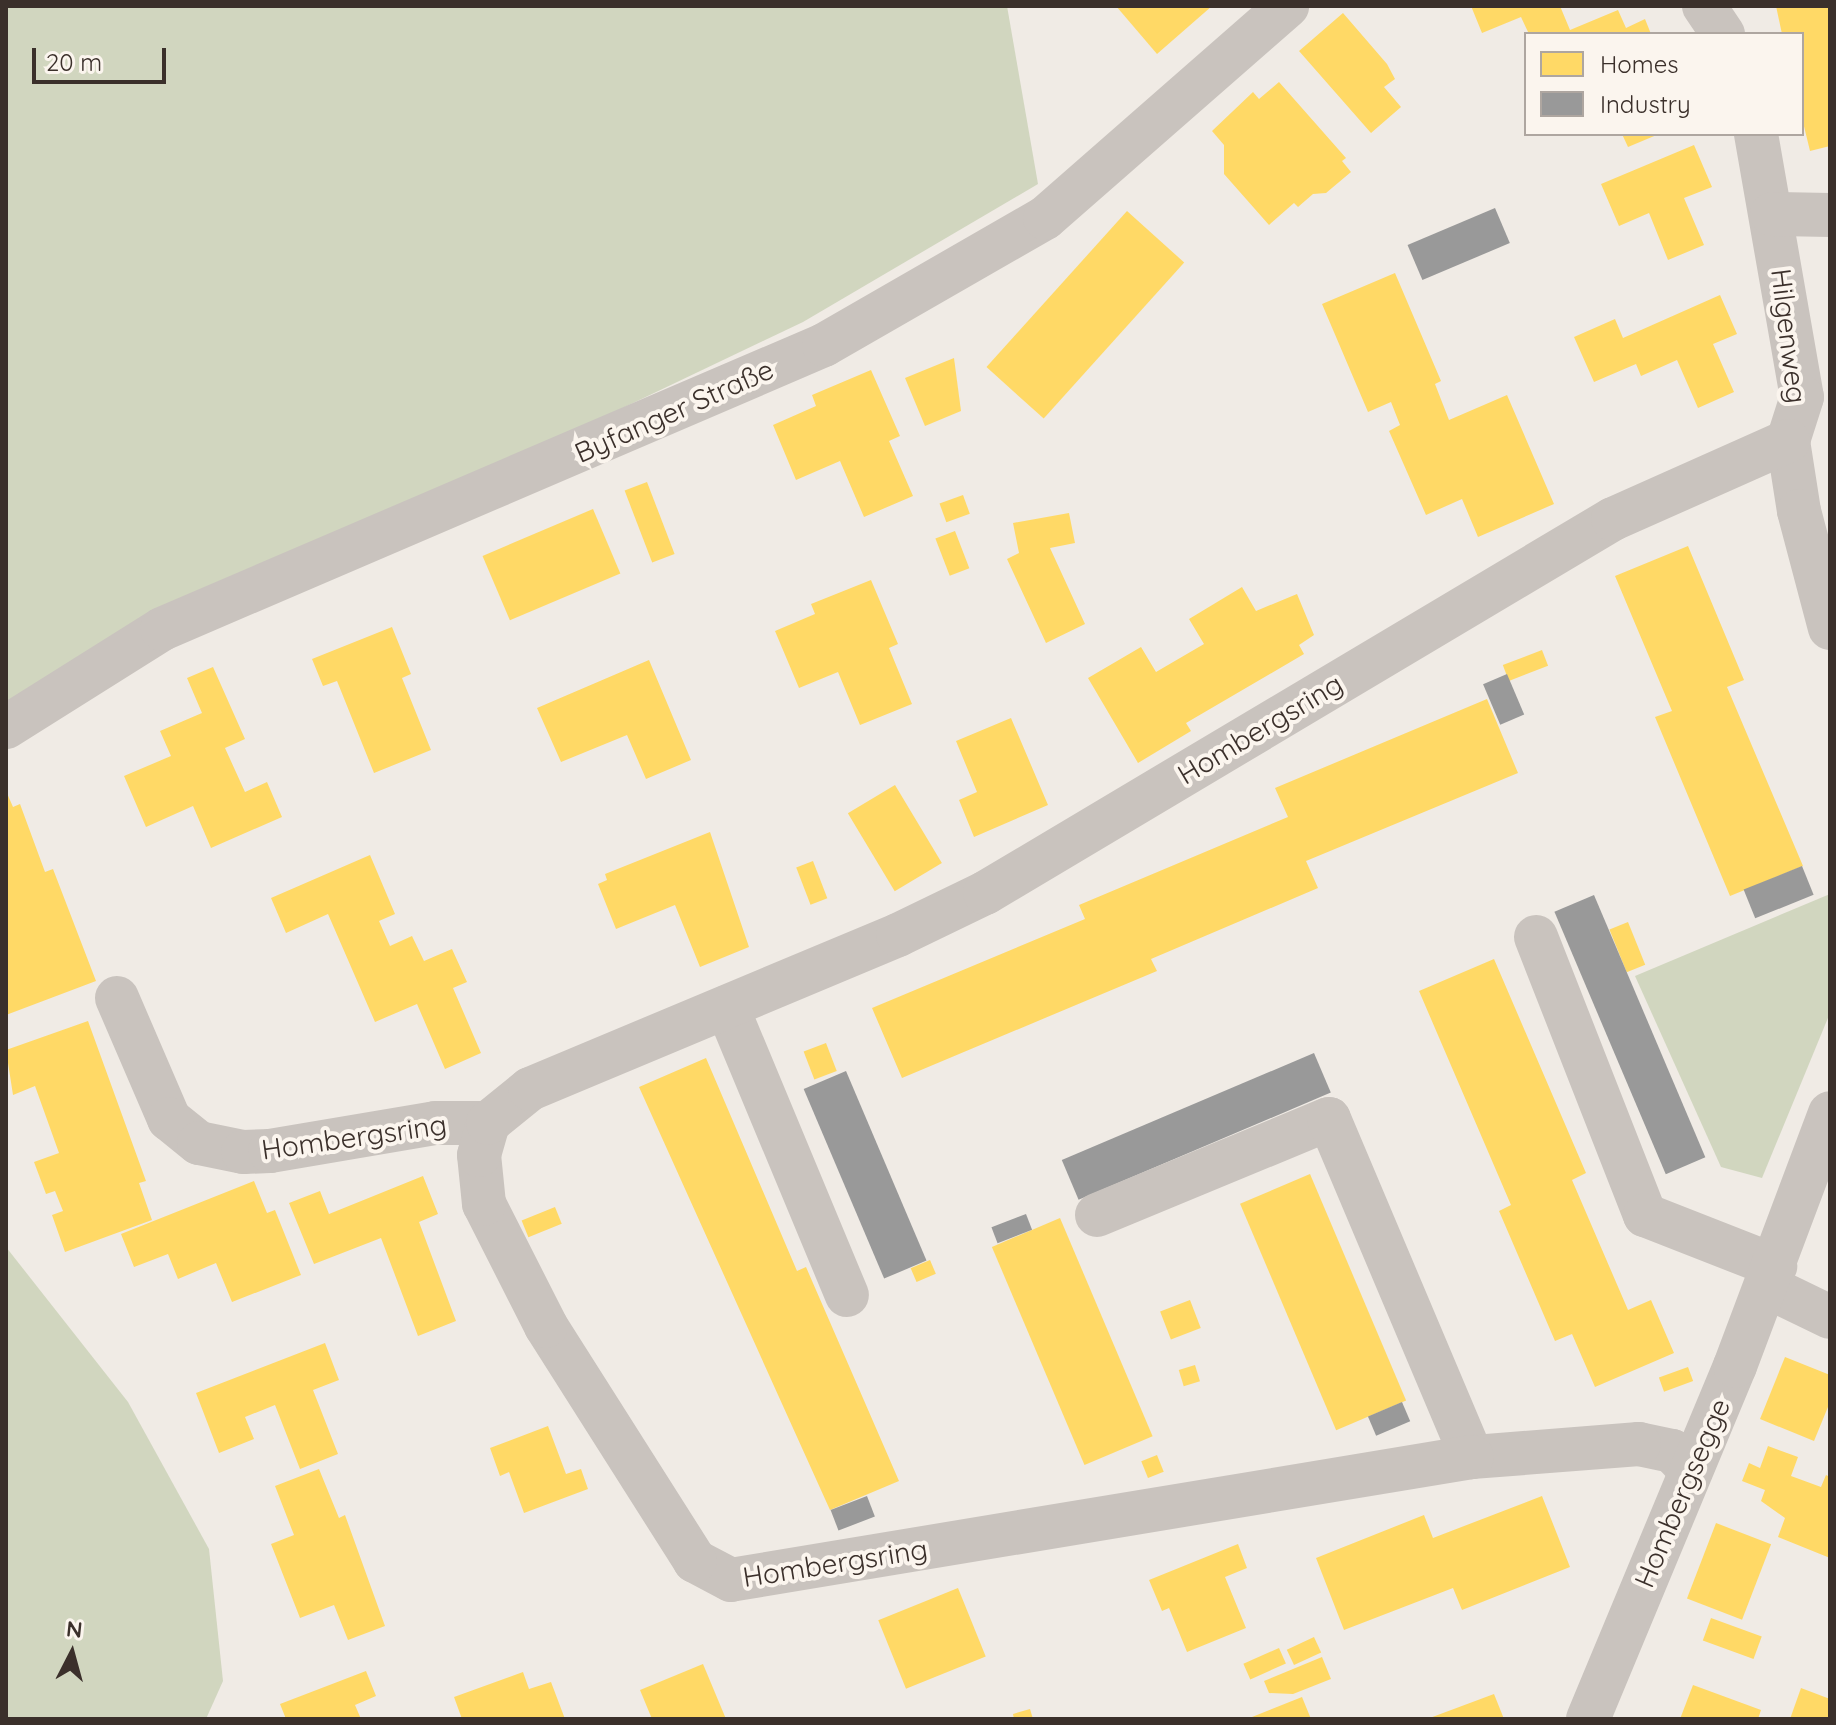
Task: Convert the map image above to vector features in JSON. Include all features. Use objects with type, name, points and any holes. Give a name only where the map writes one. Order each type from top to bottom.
[{"type":"street","name":"Byfanger Straße","points":[[6,727],[162,629],[824,345],[1045,218],[1287,6]]},
{"type":"street","points":[[1704,6],[1722,32]]},
{"type":"street","name":"Hilgenweg","points":[[1756,136],[1802,397],[1788,441],[1799,511],[1830,628]]},
{"type":"street","points":[[1772,214],[1830,215]]},
{"type":"street","name":"Hombergsring","points":[[117,998],[169,1119],[199,1143],[270,1151],[435,1123],[488,1123],[530,1089],[727,1007],[985,893],[1613,519],[1788,441]]},
{"type":"street","points":[[1536,937],[1645,1215],[1770,1276],[1830,1317]]},
{"type":"street","points":[[727,1007],[847,1295]]},
{"type":"street","name":"Hombergsegge","points":[[1588,1719],[1770,1276],[1830,1113]]},
{"type":"street","points":[[1097,1215],[1329,1119],[1472,1457]]},
{"type":"street","name":"Hombergsring","points":[[488,1123],[478,1170],[499,1240],[546,1326],[676,1534],[711,1574],[731,1580],[763,1578],[1472,1457],[1639,1444],[1672,1451],[1690,1470]]},
{"type":"green space","points":[[6,6],[1007,6],[1038,184],[803,322],[6,702]]},
{"type":"green space","points":[[1830,894],[1830,1013],[1762,1178],[1721,1167],[1635,976]]},
{"type":"green space","points":[[6,1247],[128,1402],[209,1549],[223,1681],[206,1719],[6,1719]]},
{"type":"building: Homes","points":[[1116,6],[1212,6],[1157,54]]},
{"type":"building: Homes","points":[[1471,6],[1560,6],[1570,30],[1618,10],[1626,28],[1645,19],[1650,32],[1528,32],[1521,17],[1482,33]]},
{"type":"building: Homes","points":[[1776,6],[1830,6],[1830,146],[1810,151],[1804,126],[1804,32],[1782,32]]},
{"type":"building: Homes","points":[[1343,13],[1387,64],[1395,79],[1384,87],[1401,107],[1371,133],[1299,51]]},
{"type":"building: Homes","points":[[1279,82],[1346,158],[1342,161],[1351,172],[1326,193],[1313,194],[1298,207],[1294,203],[1269,225],[1224,174],[1224,145],[1212,131],[1253,92],[1259,99]]},
{"type":"building: Homes","points":[[1623,136],[1654,136],[1628,147]]},
{"type":"building: Homes","points":[[1694,145],[1712,187],[1684,198],[1704,245],[1668,260],[1649,213],[1619,226],[1601,184]]},
{"type":"building: Homes","points":[[1127,211],[1184,263],[1044,419],[986,367]]},
{"type":"building: Homes","points":[[1395,273],[1441,381],[1435,384],[1449,420],[1507,395],[1554,504],[1478,537],[1462,499],[1426,515],[1389,431],[1400,425],[1391,402],[1368,412],[1322,304]]},
{"type":"building: Homes","points":[[1720,295],[1737,334],[1713,344],[1734,392],[1698,408],[1677,360],[1641,376],[1636,364],[1594,382],[1574,337],[1615,319],[1623,338]]},
{"type":"building: Homes","points":[[954,358],[961,411],[925,426],[905,378]]},
{"type":"building: Homes","points":[[871,370],[900,436],[889,441],[913,496],[864,517],[840,461],[796,480],[773,425],[816,406],[812,395]]},
{"type":"building: Homes","points":[[647,482],[675,554],[652,562],[625,491]]},
{"type":"building: Homes","points":[[963,495],[970,514],[946,522],[940,504]]},
{"type":"building: Homes","points":[[593,509],[620,573],[510,620],[483,556]]},
{"type":"building: Homes","points":[[1069,513],[1075,543],[1050,548],[1085,624],[1046,643],[1007,559],[1019,553],[1013,523]]},
{"type":"building: Homes","points":[[955,531],[969,568],[950,576],[935,539]]},
{"type":"building: Homes","points":[[1688,546],[1744,680],[1727,687],[1803,866],[1730,896],[1655,717],[1672,711],[1615,576]]},
{"type":"building: Homes","points":[[871,580],[898,644],[889,648],[912,704],[860,725],[838,672],[799,688],[775,631],[815,614],[811,604]]},
{"type":"building: Homes","points":[[1242,587],[1256,611],[1297,594],[1314,635],[1299,645],[1304,654],[1186,723],[1191,731],[1138,763],[1088,678],[1141,647],[1156,672],[1204,644],[1189,619]]},
{"type":"building: Homes","points":[[392,627],[411,674],[402,678],[431,750],[374,773],[337,681],[323,686],[312,659]]},
{"type":"building: Homes","points":[[1542,650],[1548,666],[1509,681],[1503,665]]},
{"type":"building: Homes","points":[[649,660],[691,760],[646,779],[627,735],[561,762],[537,708]]},
{"type":"building: Homes","points":[[213,667],[245,739],[225,748],[245,792],[267,782],[282,817],[211,848],[193,806],[146,827],[124,776],[171,756],[160,731],[202,713],[187,678]]},
{"type":"building: Homes","points":[[1487,699],[1518,773],[1306,861],[1318,888],[1151,959],[1157,971],[902,1078],[872,1008],[1085,919],[1079,905],[1288,817],[1275,788]]},
{"type":"building: Homes","points":[[1011,718],[1048,805],[974,837],[959,800],[977,792],[956,741]]},
{"type":"building: Homes","points":[[895,785],[942,863],[895,891],[848,813]]},
{"type":"building: Homes","points":[[6,791],[13,807],[20,804],[45,872],[53,869],[96,981],[6,1015]]},
{"type":"building: Homes","points":[[710,832],[749,947],[700,967],[675,905],[616,929],[598,884],[607,880],[605,874]]},
{"type":"building: Homes","points":[[370,855],[395,914],[379,921],[390,946],[412,936],[424,961],[452,949],[467,982],[453,988],[481,1053],[445,1069],[417,1004],[375,1022],[328,914],[286,933],[271,898]]},
{"type":"building: Homes","points":[[813,861],[827,898],[811,905],[796,867]]},
{"type":"building: Homes","points":[[1628,922],[1645,965],[1627,972],[1609,929]]},
{"type":"building: Homes","points":[[1494,959],[1586,1173],[1572,1180],[1628,1310],[1651,1300],[1674,1353],[1595,1387],[1572,1334],[1555,1341],[1499,1211],[1511,1205],[1419,991]]},
{"type":"building: Homes","points":[[88,1021],[146,1181],[139,1183],[152,1220],[65,1252],[52,1215],[63,1211],[55,1191],[46,1194],[34,1162],[59,1153],[35,1086],[13,1095],[6,1050]]},
{"type":"building: Homes","points":[[826,1043],[837,1071],[814,1080],[804,1052]]},
{"type":"building: Homes","points":[[706,1058],[797,1271],[806,1267],[899,1481],[830,1510],[639,1087]]},
{"type":"building: Homes","points":[[1310,1174],[1406,1400],[1336,1430],[1240,1204]]},
{"type":"building: Homes","points":[[423,1176],[438,1214],[419,1222],[456,1321],[418,1336],[381,1238],[314,1264],[289,1203],[320,1191],[329,1214]]},
{"type":"building: Homes","points":[[254,1181],[267,1213],[275,1210],[301,1275],[232,1302],[216,1263],[178,1279],[168,1254],[134,1267],[121,1234]]},
{"type":"building: Homes","points":[[555,1207],[562,1224],[528,1237],[522,1220]]},
{"type":"building: Homes","points":[[1060,1218],[1153,1436],[1084,1465],[992,1247]]},
{"type":"building: Homes","points":[[930,1260],[936,1274],[917,1282],[911,1268]]},
{"type":"building: Homes","points":[[1190,1300],[1201,1328],[1171,1339],[1160,1311]]},
{"type":"building: Homes","points":[[325,1343],[339,1380],[313,1390],[338,1454],[300,1469],[275,1405],[245,1417],[254,1439],[219,1453],[196,1393]]},
{"type":"building: Homes","points":[[1785,1357],[1830,1375],[1830,1402],[1814,1441],[1760,1419]]},
{"type":"building: Homes","points":[[1195,1365],[1200,1381],[1184,1386],[1179,1370]]},
{"type":"building: Homes","points":[[1688,1367],[1693,1381],[1664,1392],[1659,1378]]},
{"type":"building: Homes","points":[[548,1426],[566,1474],[581,1469],[588,1489],[524,1513],[509,1472],[500,1476],[490,1448]]},
{"type":"building: Homes","points":[[1768,1446],[1798,1457],[1791,1476],[1821,1487],[1826,1475],[1830,1477],[1830,1558],[1778,1537],[1785,1518],[1761,1501],[1765,1490],[1742,1481],[1749,1463],[1760,1468]]},
{"type":"building: Homes","points":[[1157,1455],[1164,1472],[1148,1478],[1141,1461]]},
{"type":"building: Homes","points":[[319,1469],[339,1518],[345,1515],[385,1626],[348,1640],[334,1605],[300,1618],[271,1544],[294,1535],[275,1486]]},
{"type":"building: Homes","points":[[1542,1496],[1570,1567],[1462,1610],[1453,1588],[1344,1630],[1316,1558],[1424,1515],[1433,1538]]},
{"type":"building: Homes","points":[[1716,1523],[1771,1544],[1742,1620],[1687,1599]]},
{"type":"building: Homes","points":[[1238,1544],[1247,1568],[1225,1577],[1246,1628],[1187,1652],[1169,1608],[1162,1611],[1149,1580]]},
{"type":"building: Homes","points":[[958,1588],[986,1657],[906,1689],[878,1620]]},
{"type":"building: Homes","points":[[1711,1618],[1762,1636],[1754,1659],[1703,1641]]},
{"type":"building: Homes","points":[[1314,1637],[1321,1652],[1294,1665],[1287,1650]]},
{"type":"building: Homes","points":[[1279,1648],[1286,1664],[1250,1679],[1243,1664]]},
{"type":"building: Homes","points":[[1322,1657],[1331,1679],[1293,1694],[1269,1693],[1264,1681]]},
{"type":"building: Homes","points":[[703,1664],[726,1719],[652,1719],[640,1690]]},
{"type":"building: Homes","points":[[366,1671],[376,1696],[355,1705],[361,1719],[286,1719],[280,1704]]},
{"type":"building: Homes","points":[[523,1672],[529,1689],[551,1682],[565,1719],[462,1719],[454,1697]]},
{"type":"building: Homes","points":[[1693,1685],[1761,1710],[1758,1719],[1680,1719]]},
{"type":"building: Homes","points":[[1801,1688],[1830,1699],[1830,1719],[1790,1719]]},
{"type":"building: Homes","points":[[1494,1694],[1504,1719],[1427,1719]]},
{"type":"building: Homes","points":[[1302,1697],[1311,1719],[1247,1719]]},
{"type":"building: Homes","points":[[1030,1709],[1033,1719],[1014,1719],[1013,1714]]},
{"type":"building: Industry","points":[[1495,208],[1510,243],[1422,280],[1408,245]]},
{"type":"building: Industry","points":[[1507,674],[1524,715],[1500,725],[1483,684]]},
{"type":"building: Industry","points":[[1802,866],[1814,895],[1755,918],[1744,890]]},
{"type":"building: Industry","points":[[1594,895],[1705,1157],[1666,1174],[1554,912]]},
{"type":"building: Industry","points":[[1314,1053],[1331,1093],[1079,1200],[1062,1160]]},
{"type":"building: Industry","points":[[846,1071],[926,1261],[884,1279],[804,1089]]},
{"type":"building: Industry","points":[[1026,1214],[1032,1230],[998,1243],[991,1227]]},
{"type":"building: Industry","points":[[1402,1402],[1410,1421],[1376,1436],[1368,1416]]},
{"type":"building: Industry","points":[[867,1496],[875,1517],[838,1531],[831,1510]]}]
